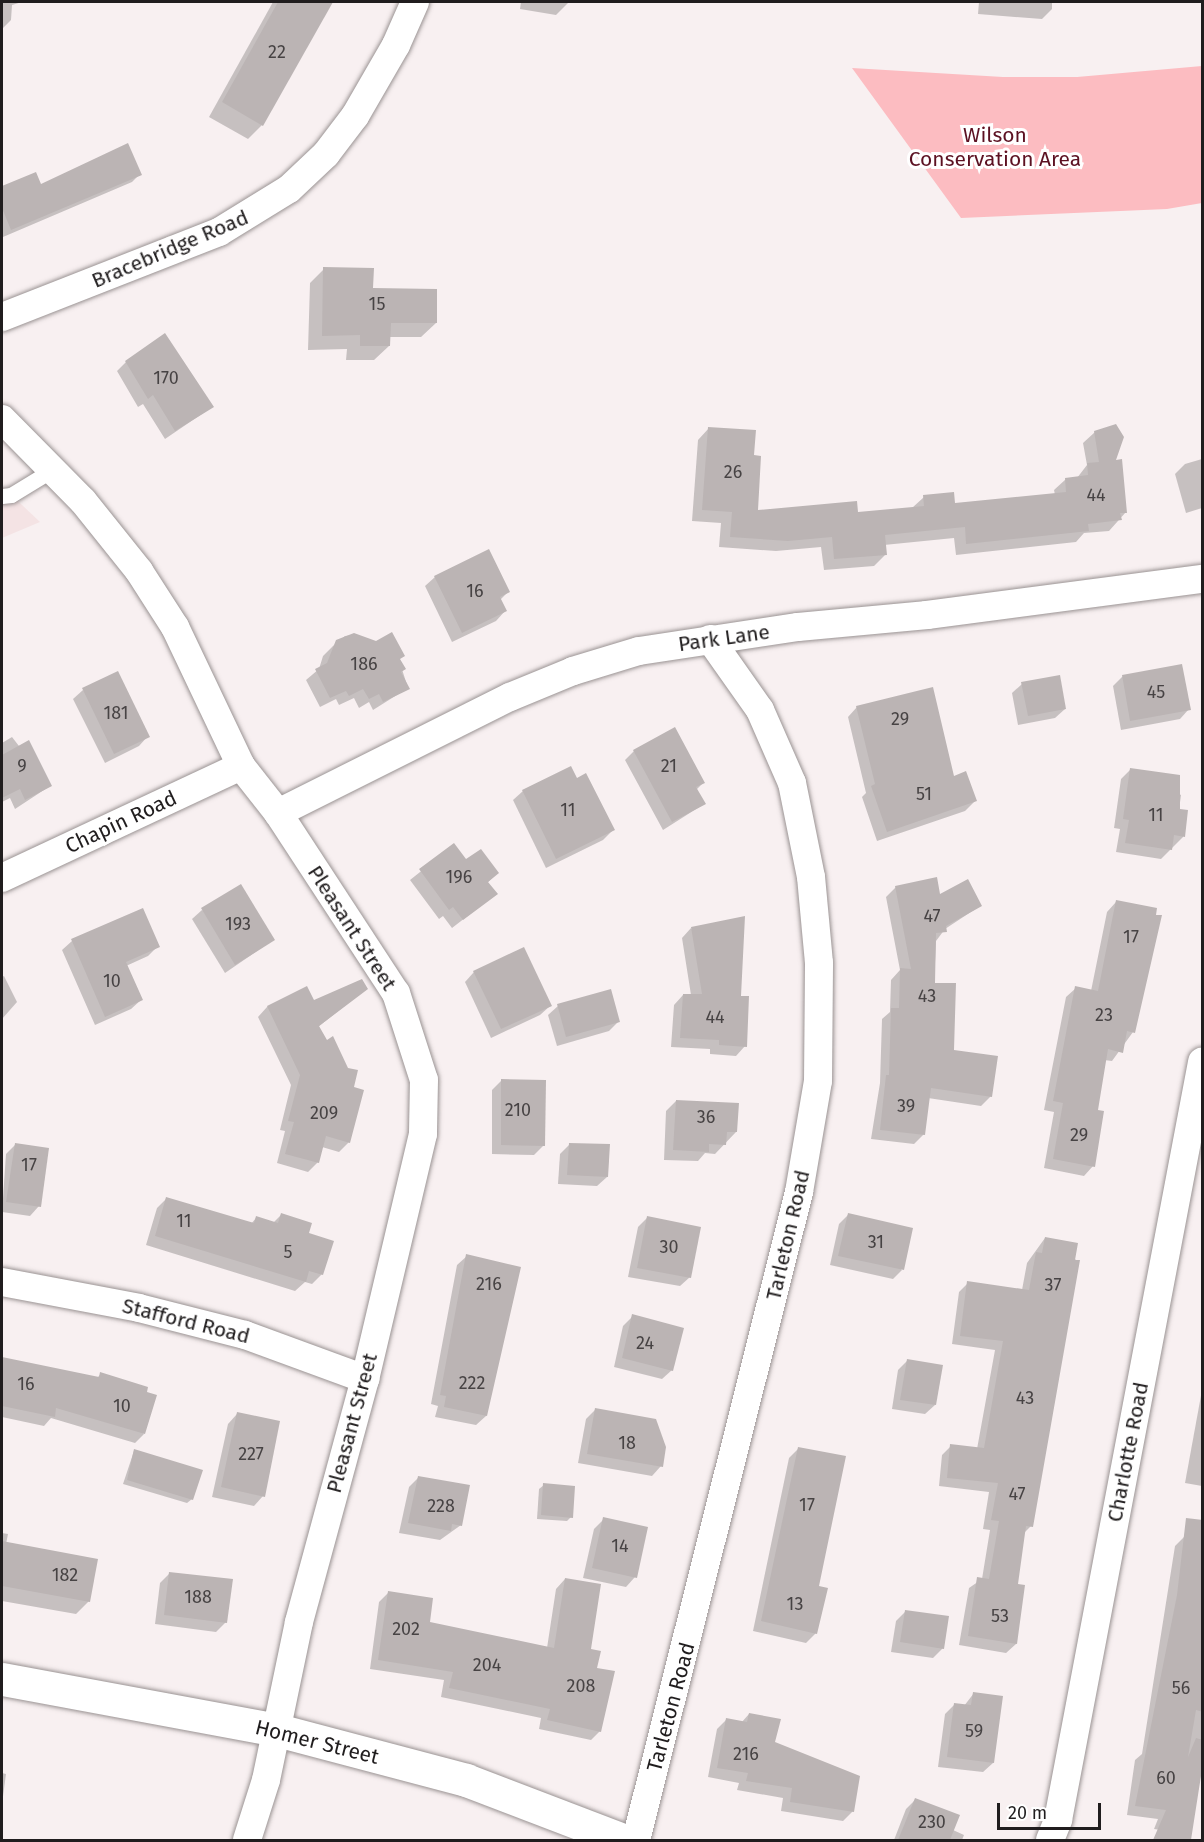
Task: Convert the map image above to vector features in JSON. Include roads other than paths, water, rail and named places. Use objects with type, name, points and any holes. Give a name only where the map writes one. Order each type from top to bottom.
[{"type":"street","name":"Bracebridge Road","points":[[2,317],[219,232],[289,189],[326,154],[355,116],[396,45],[415,2]]},
{"type":"street","name":"Pleasant Street","points":[[2,419],[83,501],[139,571],[175,627],[241,766],[278,813],[396,993],[424,1080],[423,1134],[365,1379],[298,1622],[277,1730],[247,1840]]},
{"type":"street","name":"Park Lane","points":[[278,813],[443,729],[573,671],[639,651],[710,639],[1203,579]]},
{"type":"street","name":"Tarleton Road","points":[[636,1840],[799,1192],[818,1081],[819,963],[811,877],[792,783],[760,710],[710,639]]},
{"type":"street","name":"Chapin Road","points":[[2,878],[241,766]]},
{"type":"street","name":"Charlotte Road","points":[[1050,1840],[1058,1820],[1203,1062]]},
{"type":"street","name":"Stafford Road","points":[[2,1282],[128,1305],[245,1335],[365,1379]]},
{"type":"street","name":"Homer Street","points":[[2,1679],[277,1730],[466,1780],[623,1840]]},
{"type":"lane","points":[[2,496],[11,495],[52,470]]},
{"type":"park label","name":"Wilson Conservation Area","points":[[995,147]]}]
